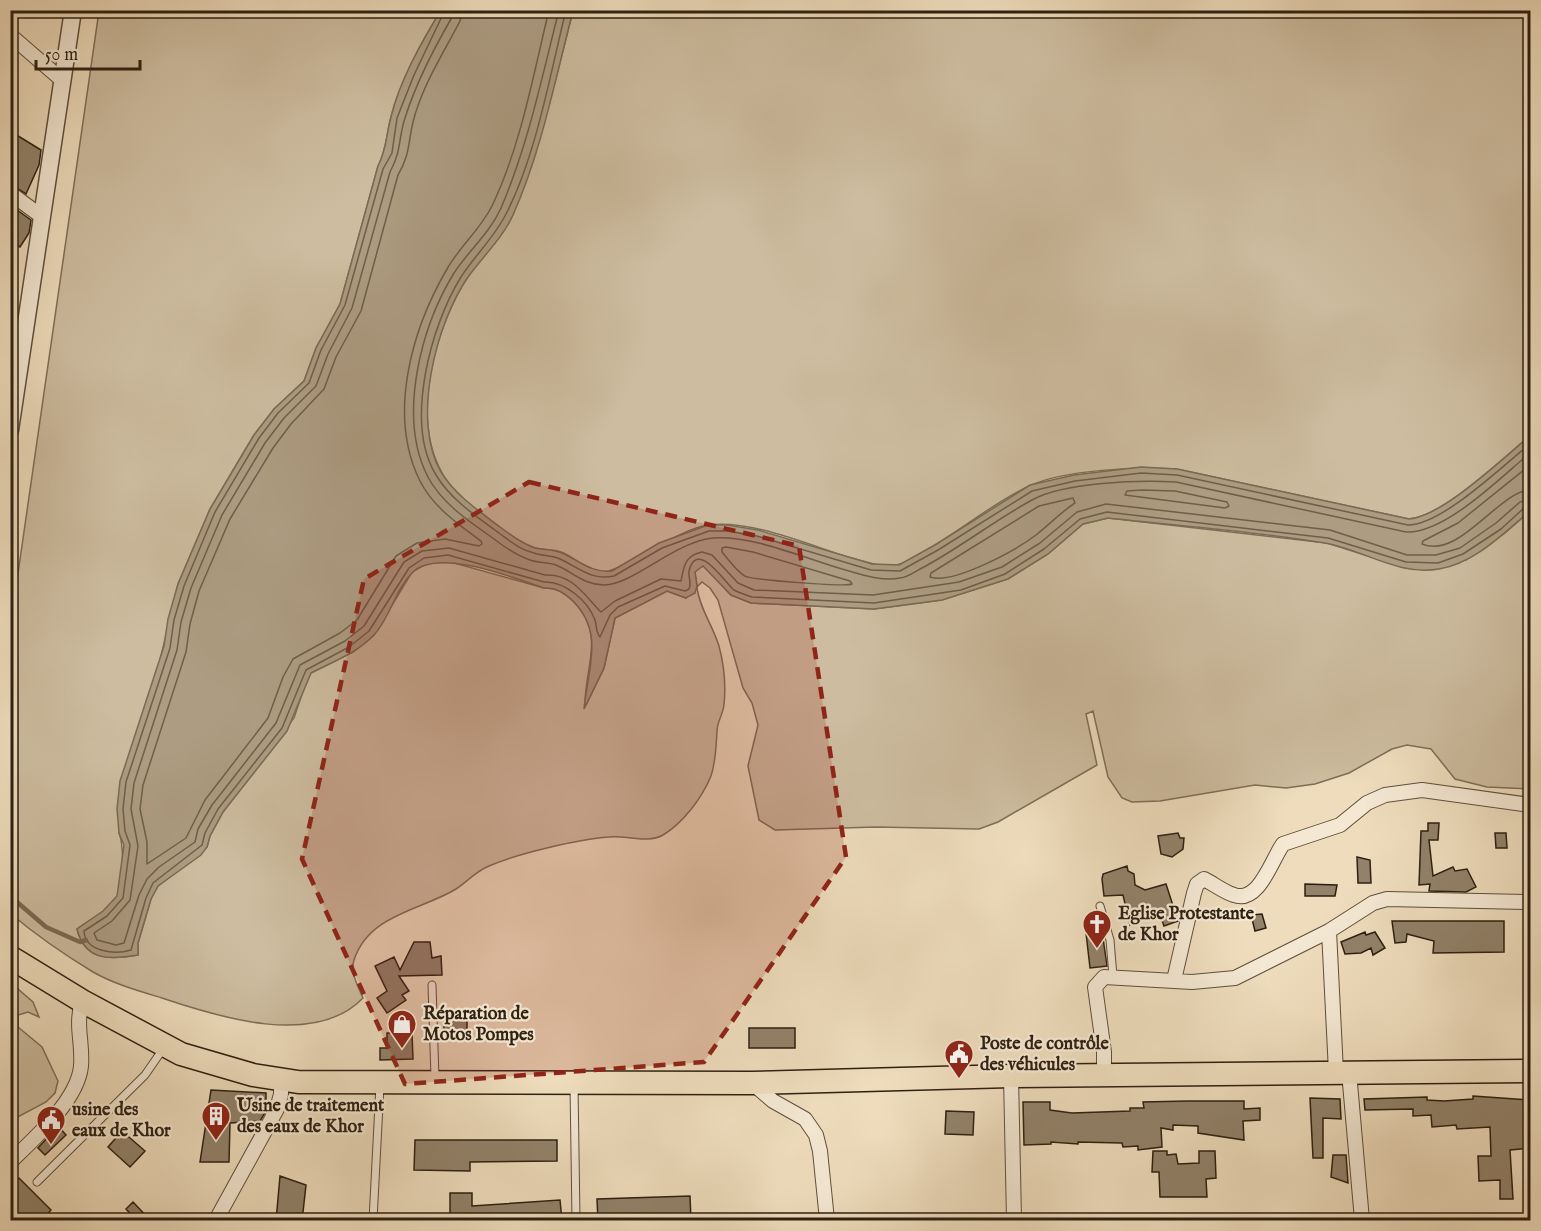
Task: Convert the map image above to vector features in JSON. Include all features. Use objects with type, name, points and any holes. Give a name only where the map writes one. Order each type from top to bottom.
[{"type":"highway","points":[[10,957],[164,1047],[204,1062],[281,1080],[435,1084],[752,1083],[1011,1076],[1530,1071]]},
{"type":"street","points":[[10,430],[16,356],[41,216],[73,10]]},
{"type":"street","points":[[10,35],[62,80]]},
{"type":"street","points":[[10,193],[41,216]]},
{"type":"street","points":[[1174,980],[1194,893],[1197,884],[1204,879],[1232,895],[1241,897],[1251,892],[1262,881],[1283,844],[1340,825],[1367,803],[1385,795],[1422,790],[1530,805]]},
{"type":"street","points":[[1104,1075],[1104,1052],[1095,987],[1098,980],[1113,976],[1192,982],[1235,978],[1329,931],[1373,903],[1387,899],[1530,902]]},
{"type":"street","points":[[1329,931],[1342,1072],[1362,1221]]},
{"type":"street","points":[[10,1162],[46,1127],[76,1083],[81,1070],[77,1026],[82,1001]]},
{"type":"street","points":[[1011,1076],[1014,1221]]},
{"type":"street","points":[[216,1221],[277,1109],[281,1094],[281,1080]]},
{"type":"street","points":[[752,1083],[773,1101],[805,1119],[816,1135],[820,1151],[827,1221]]},
{"type":"lane","points":[[1100,906],[1110,940],[1113,976]]},
{"type":"lane","points":[[432,985],[435,1084]]},
{"type":"lane","points":[[38,1182],[146,1074],[164,1047]]},
{"type":"lane","points":[[373,1221],[380,1082]]},
{"type":"lane","points":[[574,1083],[576,1221]]},
{"type":"highlighted area","points":[[529,482],[799,546],[846,857],[704,1062],[405,1084],[302,859],[364,579]]},
{"type":"shaded area","points":[[99,11],[441,11],[412,62],[395,103],[385,148],[340,304],[316,348],[304,381],[274,409],[254,435],[210,509],[178,584],[119,833],[122,865],[119,891],[109,907],[77,929],[81,940],[92,953],[118,958],[138,955],[138,943],[151,899],[158,886],[207,847],[210,836],[223,812],[294,718],[311,673],[353,652],[374,635],[412,572],[426,564],[447,561],[544,588],[556,589],[573,601],[589,626],[591,639],[585,707],[604,668],[615,618],[667,591],[686,598],[697,586],[695,572],[698,567],[704,565],[731,595],[751,603],[874,609],[942,600],[1007,579],[1048,554],[1083,524],[1108,518],[1327,543],[1406,568],[1466,560],[1505,533],[1530,511],[1530,789],[1487,787],[1455,779],[1431,749],[1407,745],[1392,749],[1349,773],[1315,784],[1286,788],[1255,785],[1160,801],[1132,802],[1122,798],[1108,777],[1093,711],[1086,714],[1097,765],[998,822],[979,829],[876,827],[775,830],[759,820],[748,766],[758,725],[752,703],[743,688],[718,600],[710,588],[702,582],[697,587],[698,594],[719,646],[725,683],[724,705],[717,728],[716,754],[711,776],[685,817],[663,835],[650,839],[596,838],[531,852],[484,868],[456,889],[398,915],[371,932],[361,945],[353,965],[355,979],[363,998],[343,1013],[319,1022],[293,1025],[238,1020],[136,990],[93,972],[30,930],[11,914],[11,622]]},
{"type":"shaded area","points":[[573,11],[1530,11],[1530,436],[1455,498],[1423,516],[1409,519],[1177,469],[1142,468],[1082,473],[1044,480],[1001,501],[914,557],[894,565],[881,565],[848,557],[760,529],[724,524],[695,528],[622,566],[602,572],[585,567],[561,552],[538,549],[506,532],[469,504],[449,484],[440,469],[432,447],[428,423],[428,399],[437,348],[454,301],[471,272],[498,239],[514,212],[547,112]]},
{"type":"shaded area","points":[[11,983],[33,1002],[39,1017],[28,1012],[18,1015],[18,1027],[42,1047],[58,1081],[55,1093],[46,1102],[16,1118],[10,1114]]},
{"type":"water","points":[[441,10],[573,11],[547,114],[523,190],[503,232],[456,296],[437,345],[428,400],[428,426],[432,451],[441,472],[468,502],[526,544],[559,552],[598,570],[612,571],[659,543],[708,525],[727,525],[758,530],[872,564],[899,565],[1030,485],[1074,475],[1141,467],[1177,469],[1409,519],[1423,516],[1455,498],[1530,436],[1530,511],[1477,554],[1452,566],[1424,570],[1395,566],[1325,543],[1108,518],[1083,524],[1048,554],[1008,579],[942,600],[874,609],[751,603],[731,595],[703,566],[695,572],[697,586],[695,593],[686,598],[667,591],[615,618],[604,668],[584,709],[591,665],[591,638],[582,612],[569,597],[556,589],[544,588],[476,567],[439,563],[424,566],[412,573],[406,580],[374,635],[352,652],[311,673],[287,731],[223,812],[210,836],[207,847],[201,855],[158,886],[151,899],[138,943],[138,955],[117,958],[92,953],[81,940],[77,929],[103,911],[117,896],[124,845],[119,833],[117,809],[120,781],[164,646],[168,619],[178,584],[210,509],[254,435],[274,409],[304,381],[316,348],[340,304],[385,148],[395,103],[412,62]]},
{"type":"building","points":[[10,131],[41,150],[39,165],[26,194],[10,184]]},
{"type":"building","points":[[10,205],[31,220],[29,233],[20,247],[10,241]]},
{"type":"building","points":[[1428,823],[1439,823],[1438,840],[1429,840],[1433,876],[1453,867],[1455,871],[1467,869],[1476,887],[1466,892],[1429,891],[1430,884],[1419,885],[1421,831],[1428,831]]},
{"type":"building","points":[[1178,833],[1180,838],[1184,838],[1183,849],[1172,857],[1161,854],[1158,836]]},
{"type":"building","points":[[1495,833],[1506,833],[1507,848],[1496,848]]},
{"type":"building","points":[[1357,857],[1370,860],[1371,883],[1358,883]]},
{"type":"building","points":[[1127,866],[1128,871],[1134,874],[1135,885],[1145,890],[1166,884],[1178,921],[1164,926],[1159,912],[1130,925],[1123,895],[1104,896],[1102,879],[1103,874]]},
{"type":"building","points":[[1305,884],[1337,885],[1335,896],[1305,896]]},
{"type":"building","points":[[1262,914],[1266,928],[1255,931],[1251,915]]},
{"type":"building","points":[[1392,921],[1504,921],[1504,952],[1433,953],[1434,941],[1407,934],[1406,942],[1395,943]]},
{"type":"building","name":"Eglise Protestante de Khor","points":[[1102,931],[1107,966],[1090,968],[1086,933]]},
{"type":"building","points":[[1365,932],[1366,935],[1375,932],[1385,948],[1373,955],[1371,948],[1361,953],[1345,954],[1341,942]]},
{"type":"building","points":[[414,942],[430,942],[432,958],[441,956],[442,975],[399,976],[409,991],[402,995],[406,1000],[387,1013],[377,998],[387,991],[375,966],[394,957],[400,970]]},
{"type":"building","points":[[444,1019],[467,1020],[467,1038],[444,1037]]},
{"type":"building","points":[[749,1028],[795,1028],[795,1048],[749,1048]]},
{"type":"building","points":[[387,1033],[412,1033],[413,1059],[380,1060],[380,1048],[387,1048]]},
{"type":"building","name":"Usine de traitement des eaux de Khor","points":[[211,1090],[266,1093],[266,1111],[260,1121],[230,1123],[229,1162],[200,1162]]},
{"type":"building","points":[[1473,1096],[1530,1100],[1530,1148],[1510,1150],[1513,1199],[1500,1199],[1500,1180],[1479,1181],[1478,1156],[1491,1156],[1490,1127],[1457,1129],[1456,1125],[1432,1127],[1431,1115],[1413,1116],[1413,1109],[1365,1110],[1364,1099],[1427,1097],[1427,1100],[1444,1101],[1473,1099]]},
{"type":"building","points":[[1310,1098],[1340,1099],[1341,1119],[1323,1118],[1323,1158],[1313,1158]]},
{"type":"building","points":[[1244,1101],[1244,1109],[1260,1108],[1260,1120],[1243,1121],[1244,1140],[1198,1133],[1198,1126],[1173,1125],[1173,1130],[1161,1128],[1162,1147],[1138,1150],[1138,1146],[1123,1147],[1122,1143],[1078,1142],[1078,1144],[1051,1142],[1051,1144],[1024,1145],[1023,1102],[1050,1102],[1050,1110],[1072,1113],[1130,1111],[1130,1108],[1144,1108],[1143,1102]]},
{"type":"building","points":[[946,1111],[974,1112],[973,1135],[945,1134]]},
{"type":"building","points":[[58,1126],[66,1135],[45,1155],[38,1148]]},
{"type":"building","points":[[122,1131],[145,1151],[130,1167],[108,1147]]},
{"type":"building","points":[[415,1140],[557,1140],[557,1161],[470,1162],[470,1171],[414,1170]]},
{"type":"building","points":[[1153,1151],[1167,1151],[1167,1155],[1176,1154],[1178,1164],[1199,1163],[1199,1151],[1215,1151],[1216,1178],[1206,1179],[1207,1197],[1160,1197],[1159,1172],[1152,1172]]},
{"type":"building","points":[[1333,1155],[1346,1155],[1348,1183],[1331,1177]]},
{"type":"building","points":[[280,1176],[306,1185],[302,1221],[276,1221]]},
{"type":"building","points":[[19,1178],[51,1210],[41,1221],[10,1221],[10,1186]]},
{"type":"building","points":[[450,1193],[472,1193],[472,1206],[560,1200],[562,1221],[450,1221]]},
{"type":"building","points":[[690,1196],[691,1221],[598,1221],[597,1199]]},
{"type":"building","points":[[133,1202],[151,1221],[137,1221],[126,1209]]},
{"type":"waterway","points":[[10,896],[46,927],[80,942],[86,940]]},
{"type":"place","name":"Eglise Protestante de Khor","points":[[1097,950]]},
{"type":"place","name":"Réparation de Motos Pompes","points":[[402,1050]]},
{"type":"place","name":"Poste de contrôle des véhicules","points":[[959,1080]]},
{"type":"place","name":"Usine de traitement des eaux de Khor","points":[[216,1142]]},
{"type":"place","name":"usine des eaux de Khor","points":[[51,1146]]}]
